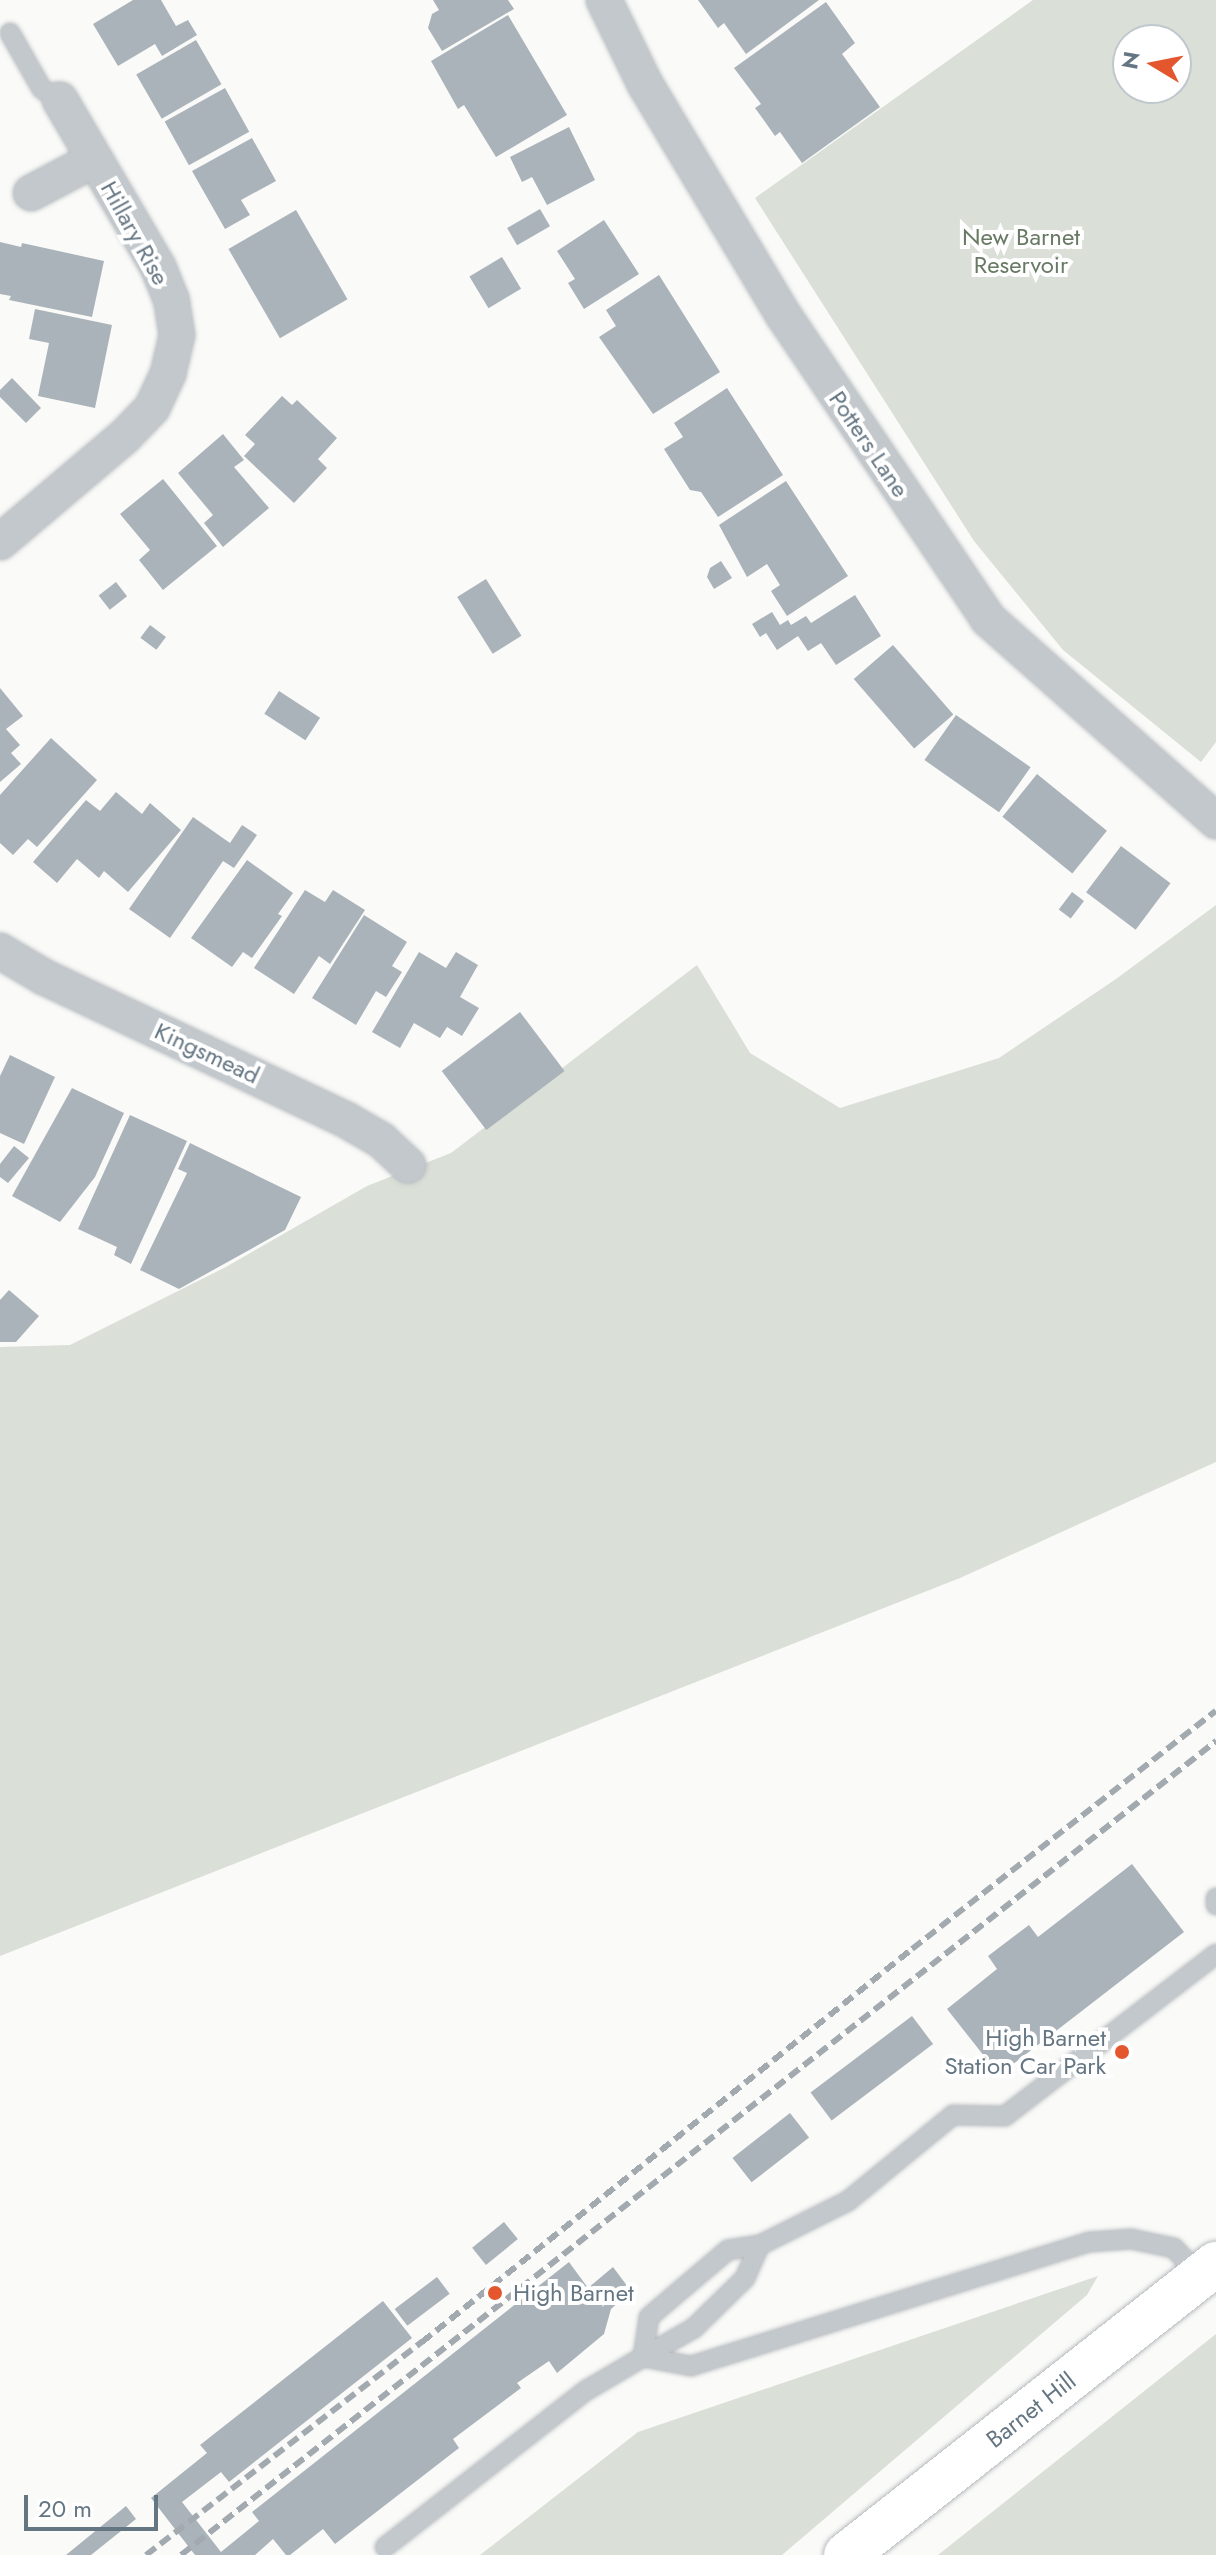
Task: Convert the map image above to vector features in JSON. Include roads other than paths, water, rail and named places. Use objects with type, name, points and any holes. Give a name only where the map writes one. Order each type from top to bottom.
[{"type":"main road","name":"Barnet Hill","points":[[846,2555],[1208,2270]]},
{"type":"street","name":"Potters Lane","points":[[604,0],[645,84],[784,316],[988,619],[1216,821]]},
{"type":"street","name":"Hillary Rise","points":[[0,542],[125,436],[152,408],[168,374],[177,335],[171,299],[158,267],[60,100]]},
{"type":"street","points":[[31,193],[93,160]]},
{"type":"street","name":"Kingsmead","points":[[0,951],[44,977],[348,1121],[381,1140],[408,1165]]},
{"type":"lane","points":[[10,33],[42,89],[60,100]]},
{"type":"lane","points":[[1216,1898],[1216,1905]]},
{"type":"lane","points":[[643,2357],[649,2317],[728,2250],[760,2245],[848,2201],[953,2115],[1005,2116],[1216,1954]]},
{"type":"lane","points":[[643,2357],[691,2366],[1089,2242],[1131,2239],[1174,2248],[1208,2270]]},
{"type":"lane","points":[[385,2547],[587,2390],[694,2328],[745,2278],[760,2245]]},
{"type":"railway","points":[[146,2555],[422,2342],[912,1949],[1216,1711]]},
{"type":"railway","points":[[181,2555],[1216,1741]]},
{"type":"place","name":"High Barnet Station Car Park","points":[[1122,2052]]},
{"type":"place","name":"High Barnet","points":[[495,2293]]},
{"type":"park label","name":"New Barnet Reservoir","points":[[1021,251]]}]
